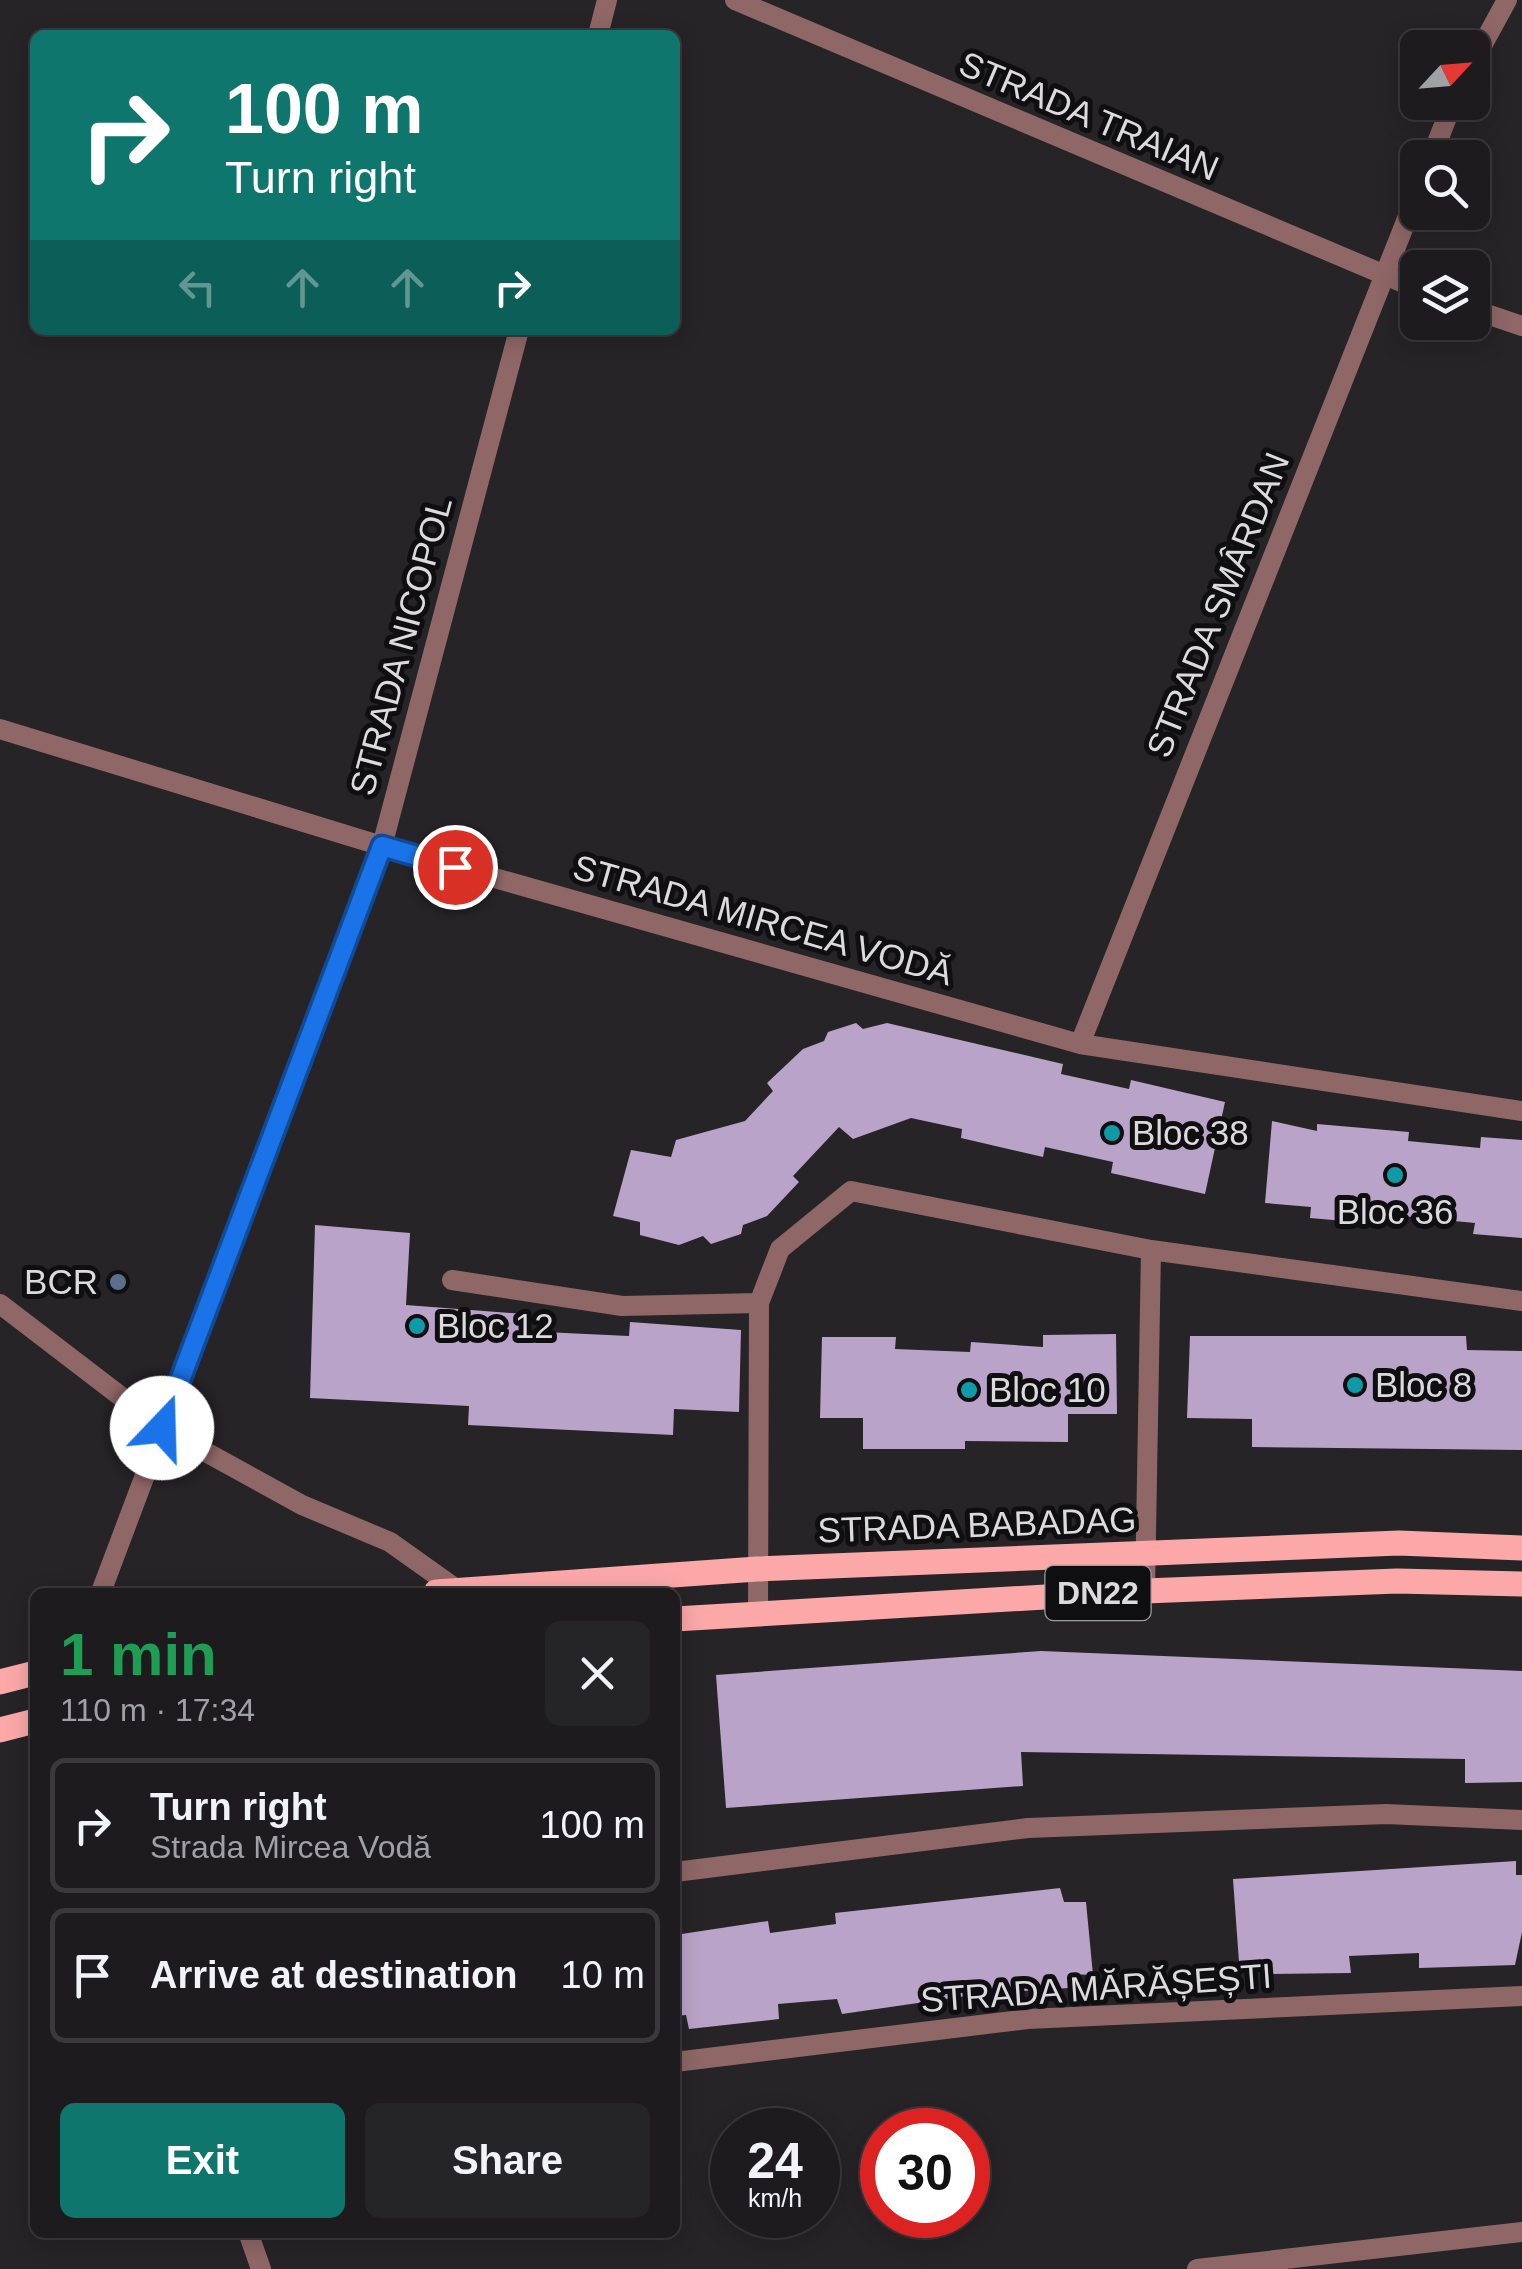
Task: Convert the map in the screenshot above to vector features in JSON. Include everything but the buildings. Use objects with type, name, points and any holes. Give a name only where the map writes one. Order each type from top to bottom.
[{"type":"main road","name":"STRADA BABADAG","points":[[488,1588],[757,1569],[1399,1543],[1522,1548]]},
{"type":"main road","name":"STRADA BABADAG","points":[[680,1619],[1146,1591],[1397,1581],[1522,1584]]},
{"type":"main road","points":[[0,1682],[30,1674]]},
{"type":"main road","points":[[0,1730],[30,1722]]},
{"type":"street","points":[[599,30],[607,0]]},
{"type":"street","name":"STRADA TRAIAN","points":[[735,0],[1400,282]]},
{"type":"street","points":[[1490,31],[1507,0]]},
{"type":"street","name":"STRADA SMÂRDAN","points":[[1080,1044],[1402,230]]},
{"type":"street","points":[[1490,314],[1522,326]]},
{"type":"street","name":"STRADA NICOPOL","points":[[102,1588],[382,846],[518,335]]},
{"type":"street","name":"STRADA MIRCEA VODĂ","points":[[0,729],[382,846],[1080,1044],[1522,1111]]},
{"type":"street","points":[[758,1612],[758,1303],[780,1249],[852,1191],[1152,1250],[1522,1301]]},
{"type":"street","points":[[1146,1591],[1152,1250]]},
{"type":"street","points":[[452,1280],[622,1306],[758,1303]]},
{"type":"street","points":[[0,1304],[162,1428],[267,1487],[390,1542],[443,1588]]},
{"type":"street","points":[[680,1871],[1028,1828],[1386,1814],[1522,1820]]},
{"type":"street","name":"STRADA MĂRĂȘEȘTI","points":[[680,2061],[1028,2019],[1522,1996]]},
{"type":"street","points":[[1196,2269],[1522,2232]]},
{"type":"street","points":[[250,2238],[261,2269]]},
{"type":"place","name":"Bloc 38","points":[[1112,1133]]},
{"type":"place","name":"Bloc 36","points":[[1395,1175]]},
{"type":"place","name":"BCR","points":[[118,1282]]},
{"type":"place","name":"Bloc 12","points":[[417,1326]]},
{"type":"place","name":"Bloc 8","points":[[1355,1385]]},
{"type":"place","name":"Bloc 10","points":[[969,1390]]},
{"type":"route","points":[[162,1428],[382,846],[455,867]]}]
